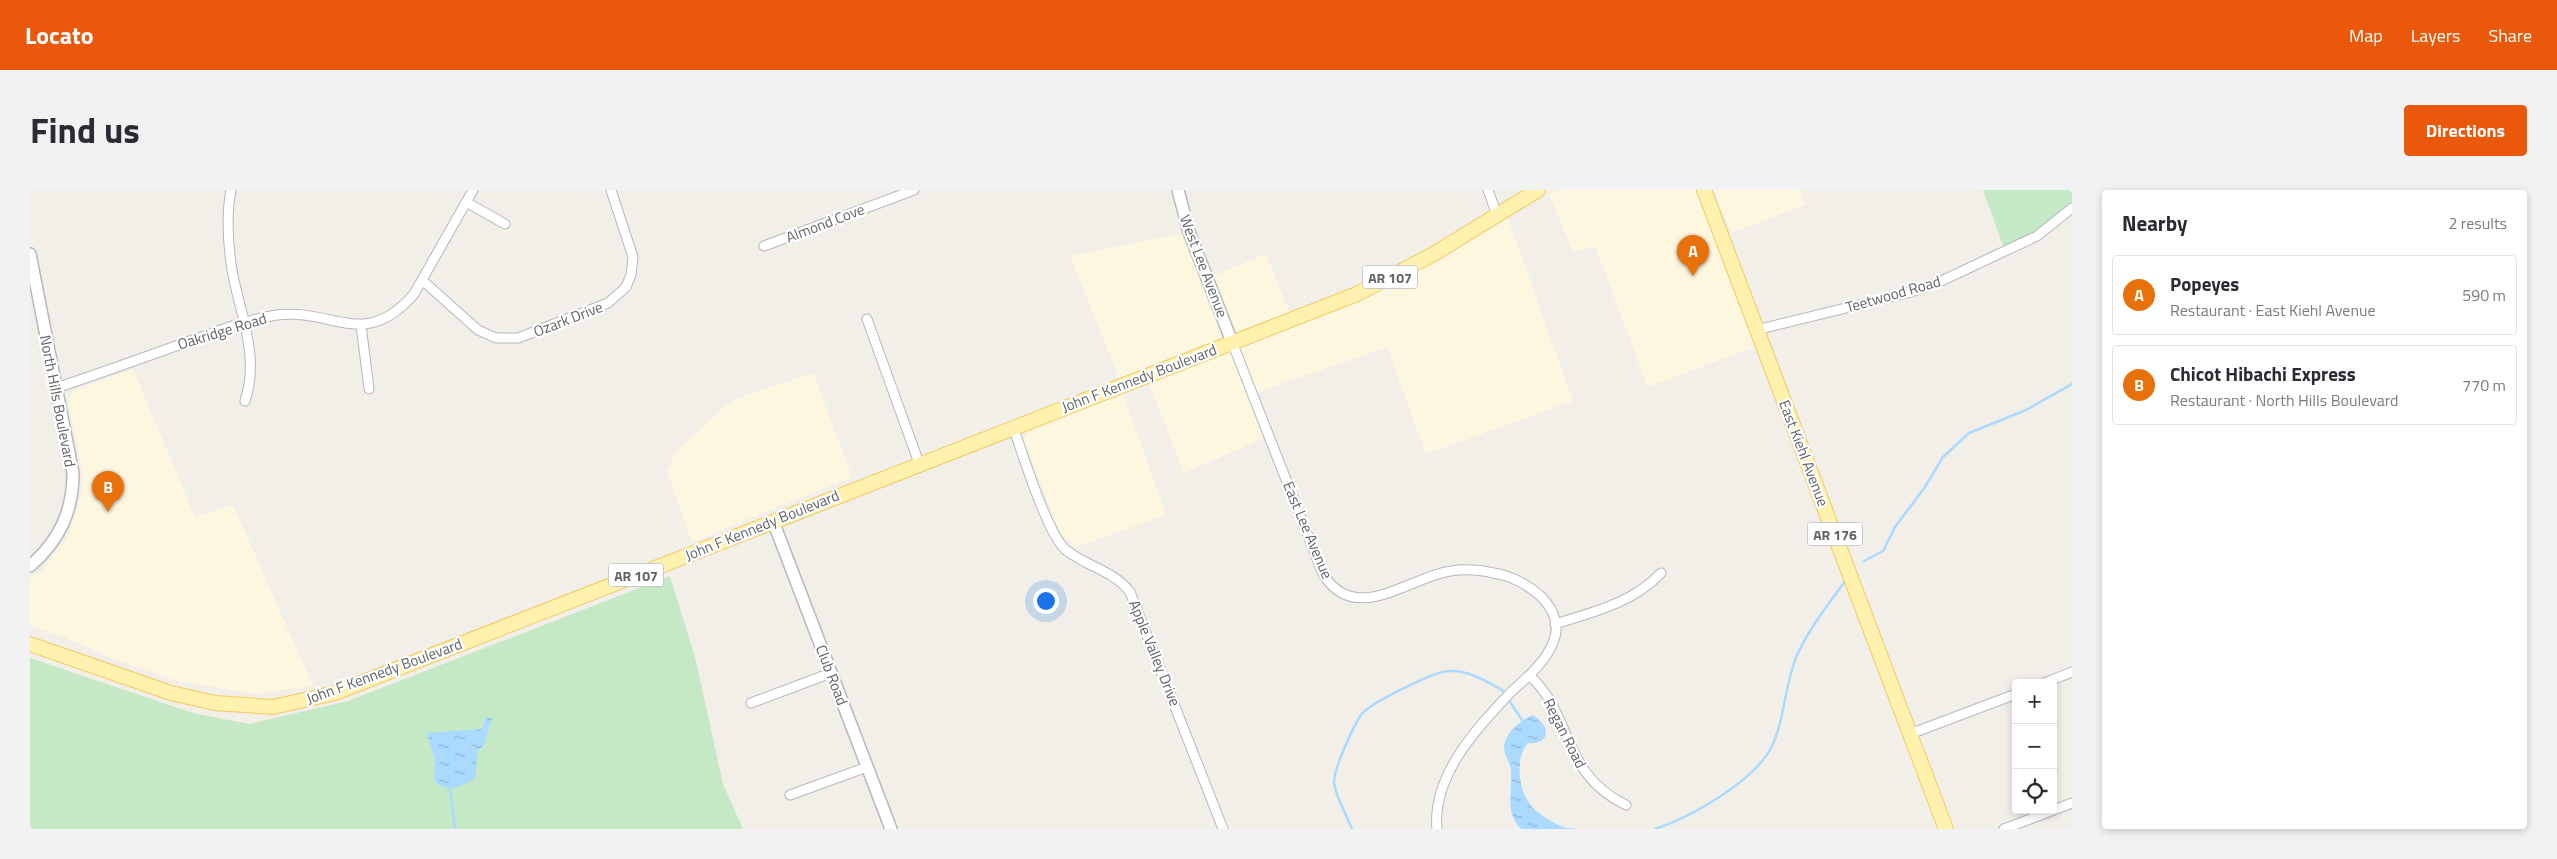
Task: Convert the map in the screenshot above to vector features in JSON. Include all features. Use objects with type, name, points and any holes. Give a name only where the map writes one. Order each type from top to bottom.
[{"type":"main road","name":"AR 107","points":[[1232,342],[1385,280],[1432,255],[1538,190]]},
{"type":"main road","name":"East Kiehl Avenue","points":[[1704,190],[1946,829]]},
{"type":"main road","name":"John F Kennedy Boulevard","points":[[30,644],[197,700],[234,706],[286,704],[335,692],[370,680],[919,462],[1232,342]]},
{"type":"street","points":[[230,190],[228,228],[230,252],[245,321],[251,374],[245,401]]},
{"type":"street","name":"Oakridge Road","points":[[56,388],[245,321],[279,314],[301,315],[347,325],[361,325],[379,320],[400,308],[414,294],[473,190]]},
{"type":"street","name":"Ozark Drive","points":[[422,280],[478,330],[496,338],[518,338],[608,303],[626,287],[631,275],[633,257],[611,190]]},
{"type":"street","name":"Almond Cove","points":[[764,246],[914,190]]},
{"type":"street","name":"West Lee Avenue","points":[[1178,190],[1189,232],[1232,342]]},
{"type":"street","points":[[1488,190],[1497,215]]},
{"type":"street","points":[[466,202],[506,224]]},
{"type":"street","name":"Teetwood Road","points":[[1756,330],[1906,293],[1937,283],[2037,236],[2072,208]]},
{"type":"street","name":"North Hills Boulevard","points":[[30,254],[72,463],[73,491],[71,505],[58,535],[47,551],[30,566]]},
{"type":"street","points":[[867,320],[919,462]]},
{"type":"street","points":[[361,325],[369,389]]},
{"type":"street","name":"East Lee Avenue","points":[[1232,342],[1323,574],[1334,589],[1349,598],[1364,599],[1448,571],[1465,570],[1495,573],[1517,580],[1538,593],[1547,604],[1556,624]]},
{"type":"street","name":"Apple Valley Drive","points":[[1013,427],[1058,541],[1080,560],[1114,576],[1130,592],[1223,829]]},
{"type":"street","name":"Club Road","points":[[773,521],[891,829]]},
{"type":"street","points":[[1437,829],[1437,802],[1444,783],[1464,750],[1500,704],[1530,676],[1553,644],[1556,624],[1633,596],[1644,589],[1661,573]]},
{"type":"street","points":[[2054,679],[2072,672]]},
{"type":"street","points":[[751,703],[831,673]]},
{"type":"street","name":"Regan Road","points":[[1530,676],[1546,695],[1574,755],[1588,778],[1626,805]]},
{"type":"street","points":[[1910,734],[2012,696]]},
{"type":"street","points":[[790,796],[867,766]]},
{"type":"street","points":[[2004,829],[2072,803]]},
{"type":"shaded area","points":[[1556,190],[1701,190],[1762,344],[1648,387],[1595,246],[1575,252],[1571,247],[1549,194]]},
{"type":"shaded area","points":[[1714,190],[1800,190],[1805,205],[1731,233]]},
{"type":"shaded area","points":[[1505,210],[1573,401],[1426,454],[1387,347],[1253,394],[1269,436],[1184,473],[1146,376],[1122,385],[1070,256],[1189,232],[1207,278],[1266,254],[1292,319],[1357,294]]},
{"type":"shaded area","points":[[133,369],[195,517],[233,505],[313,686],[256,694],[177,681],[116,660],[64,637],[30,626],[30,577],[42,570],[69,534],[82,493],[83,473],[68,400],[75,390]]},
{"type":"shaded area","points":[[813,373],[852,477],[692,542],[667,471],[676,452],[732,400]]},
{"type":"shaded area","points":[[1123,393],[1166,515],[1076,547],[1060,532],[1024,441],[1025,434],[1028,430]]},
{"type":"green space","points":[[1983,190],[2072,190],[2072,208],[2046,231],[2005,251]]},
{"type":"green space","points":[[670,576],[695,657],[723,784],[743,829],[30,829],[30,658],[193,713],[249,724],[348,701]]},
{"type":"water","points":[[1533,715],[1543,724],[1546,734],[1541,741],[1528,743],[1523,750],[1520,780],[1523,790],[1532,807],[1542,815],[1563,827],[1578,829],[1521,829],[1513,816],[1510,801],[1511,770],[1504,745],[1508,735],[1515,727]]},
{"type":"water","points":[[486,717],[492,718],[484,745],[478,751],[475,778],[454,788],[443,787],[438,784],[434,780],[435,761],[427,733],[482,729]]},
{"type":"waterway","points":[[1864,561],[1883,551],[1895,527],[1925,487],[1943,457],[1969,433],[2026,410],[2072,384]]},
{"type":"waterway","points":[[1655,829],[1686,816],[1720,797],[1762,761],[1776,737],[1790,675],[1798,653],[1814,624],[1846,580]]},
{"type":"waterway","points":[[1352,829],[1334,782],[1340,758],[1361,715],[1366,710],[1388,696],[1417,682],[1441,672],[1449,671],[1463,672],[1477,677],[1502,690],[1505,694]]},
{"type":"waterway","points":[[1508,699],[1522,720]]},
{"type":"waterway","points":[[450,789],[455,829]]},
{"type":"place","name":"Popeyes","points":[[1693,276]]},
{"type":"place","name":"Chicot Hibachi Express","points":[[108,512]]}]
